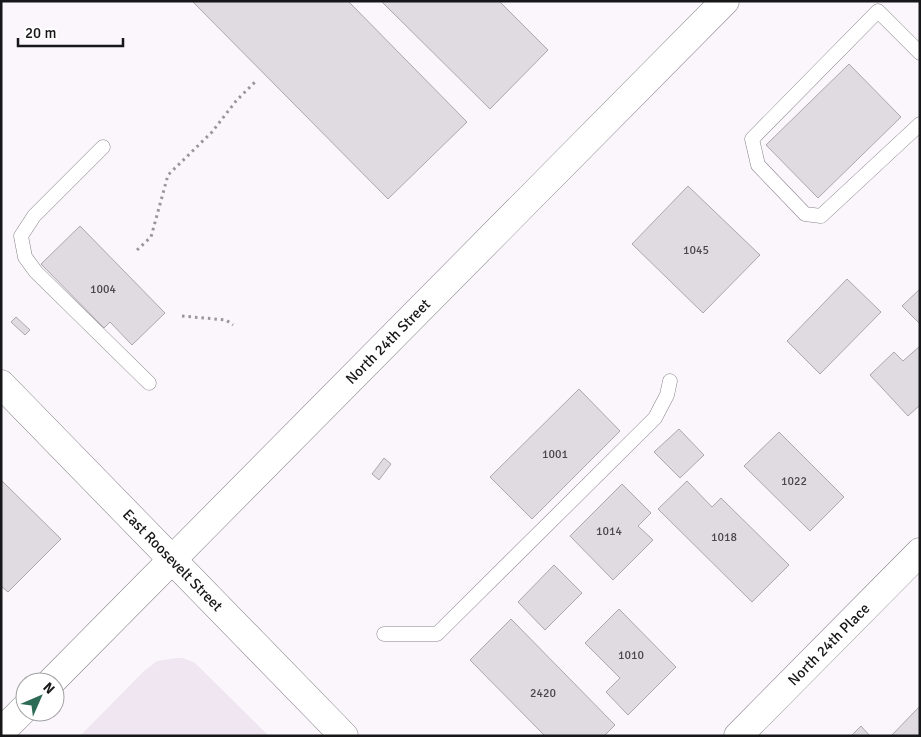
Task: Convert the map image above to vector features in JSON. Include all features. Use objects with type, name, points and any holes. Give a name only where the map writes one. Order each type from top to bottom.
[{"type":"main road","name":"North 24th Street","points":[[61,672],[725,1]]},
{"type":"main road","name":"East Roosevelt Street","points":[[1,384],[344,736]]},
{"type":"main road","name":"North 24th Place","points":[[738,736],[920,552]]},
{"type":"main road","points":[[1,732],[15,718]]},
{"type":"lane","points":[[920,53],[874,6],[752,139],[758,166],[805,214],[821,216],[920,124]]},
{"type":"lane","points":[[103,147],[34,216],[21,236],[25,256],[36,272],[150,383]]},
{"type":"lane","points":[[384,634],[437,634],[655,418],[667,394],[670,381]]},
{"type":"path","points":[[137,250],[151,237],[168,175],[212,132],[236,101],[257,80]]},
{"type":"path","points":[[182,316],[226,320],[233,325]]},
{"type":"shaded area","points":[[183,658],[195,663],[269,736],[80,736],[143,672],[157,661]]},
{"type":"building","points":[[192,1],[348,1],[467,122],[388,199]]},
{"type":"building","points":[[381,1],[499,1],[548,50],[490,109]]},
{"type":"building","points":[[849,64],[901,117],[818,198],[766,145]]},
{"type":"building","points":[[688,186],[760,255],[703,313],[632,244]]},
{"type":"building","points":[[80,226],[165,313],[132,345],[110,322],[104,328],[41,264]]},
{"type":"building","points":[[847,279],[881,312],[820,374],[787,341]]},
{"type":"building","points":[[920,289],[920,324],[902,306]]},
{"type":"building","points":[[16,317],[30,330],[25,335],[11,322]]},
{"type":"building","points":[[920,346],[920,405],[908,416],[870,375],[894,352],[903,361]]},
{"type":"building","points":[[579,389],[620,431],[532,519],[490,477]]},
{"type":"building","points":[[679,429],[704,455],[680,478],[654,452]]},
{"type":"building","points":[[779,432],[844,497],[810,531],[744,466]]},
{"type":"building","points":[[384,458],[391,464],[379,480],[372,474]]},
{"type":"building","points":[[1,480],[61,539],[8,592],[1,586]]},
{"type":"building","points":[[687,481],[712,507],[721,498],[789,565],[752,602],[658,509]]},
{"type":"building","points":[[622,484],[651,513],[638,526],[653,540],[613,580],[570,536]]},
{"type":"building","points":[[554,565],[582,593],[545,630],[518,602]]},
{"type":"building","points":[[619,609],[676,667],[628,715],[606,692],[620,678],[585,643]]},
{"type":"building","points":[[511,619],[615,725],[604,736],[545,736],[470,660]]},
{"type":"building","points":[[920,706],[920,736],[891,736]]},
{"type":"building","points":[[861,726],[870,736],[851,736]]}]
